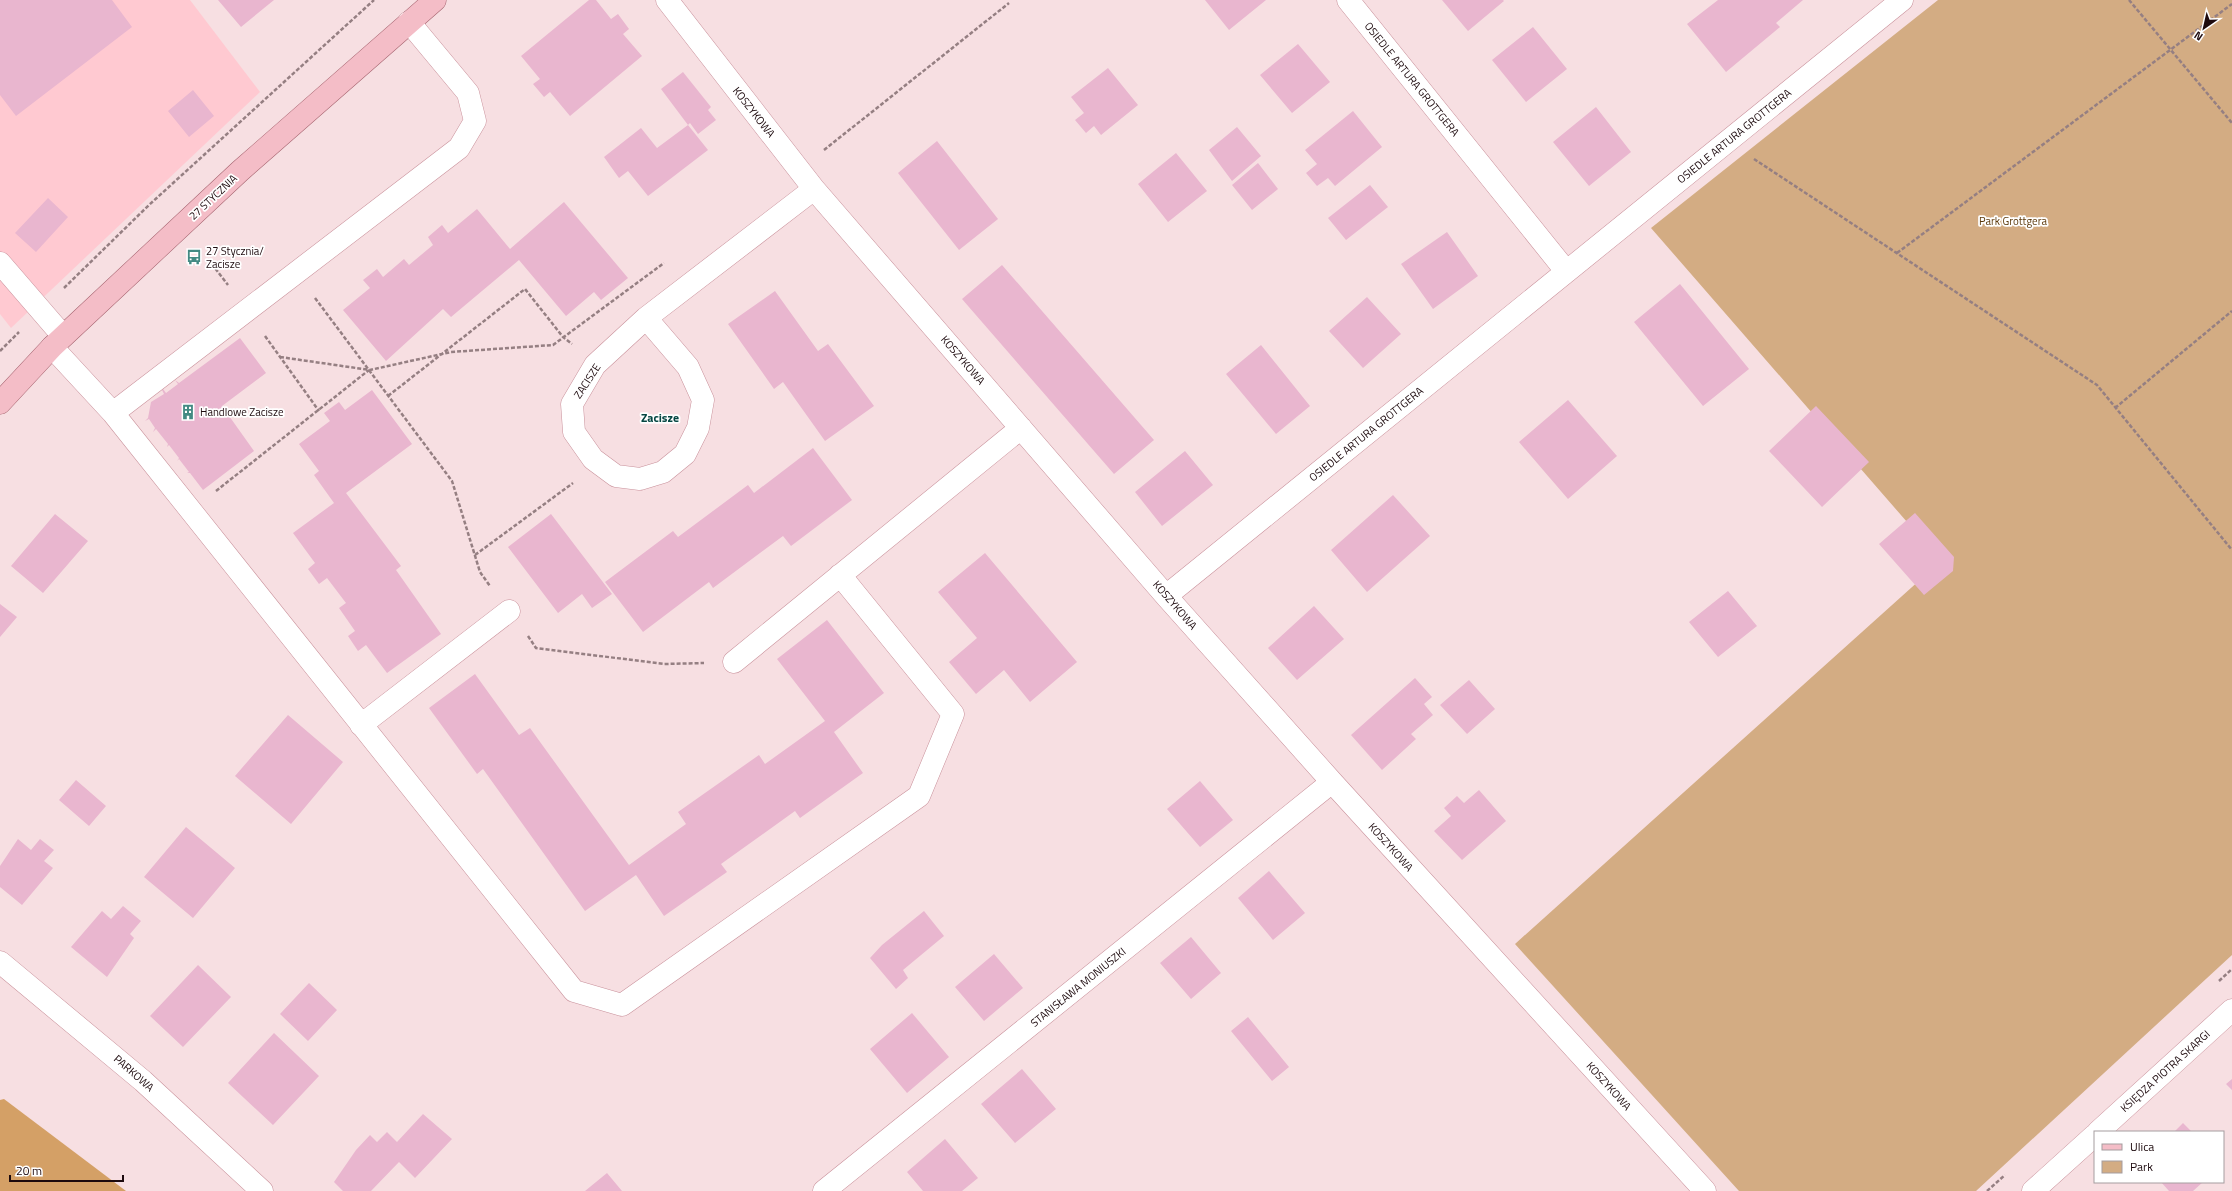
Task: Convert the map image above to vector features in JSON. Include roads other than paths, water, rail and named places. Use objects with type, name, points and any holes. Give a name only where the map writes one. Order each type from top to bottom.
[{"type":"main road","name":"27 STYCZNIA","points":[[0,403],[58,341],[240,171],[410,22],[428,2]]},
{"type":"street","name":"KOSZYKOWA","points":[[667,0],[814,189],[1166,596],[1332,782],[1705,1191]]},
{"type":"street","name":"OSIEDLE ARTURA GROTTGERA","points":[[1348,0],[1566,271]]},
{"type":"street","name":"OSIEDLE ARTURA GROTTGERA","points":[[1166,596],[1902,0]]},
{"type":"street","points":[[113,413],[458,148],[475,121],[468,93],[410,22]]},
{"type":"street","name":"ZACISZE","points":[[646,318],[688,368],[703,400],[698,428],[685,454],[663,472],[640,479],[616,476],[593,460],[574,432],[572,404],[595,365],[646,318],[814,189]]},
{"type":"street","points":[[0,263],[41,311],[58,341],[113,413],[574,991],[622,1005],[919,796],[953,714],[840,576]]},
{"type":"street","points":[[734,662],[1022,428]]},
{"type":"street","points":[[361,725],[509,611]]},
{"type":"street","name":"STANISŁAWA MONIUSZKI","points":[[824,1191],[1332,782]]},
{"type":"street","name":"PARKOWA","points":[[0,962],[143,1081],[262,1191]]},
{"type":"street","name":"KSIĘDZA PIOTRA SKARGI","points":[[2099,1131],[2232,1010]]},
{"type":"street","points":[[2033,1191],[2094,1135]]},
{"type":"place","name":"27 Stycznia/ Zacisze","points":[[194,257]]},
{"type":"place","name":"Handlowe Zacisze","points":[[188,412]]},
{"type":"district","name":"Zacisze","points":[[660,418]]},
{"type":"park label","name":"Park Grottgera","points":[[2013,221]]}]
